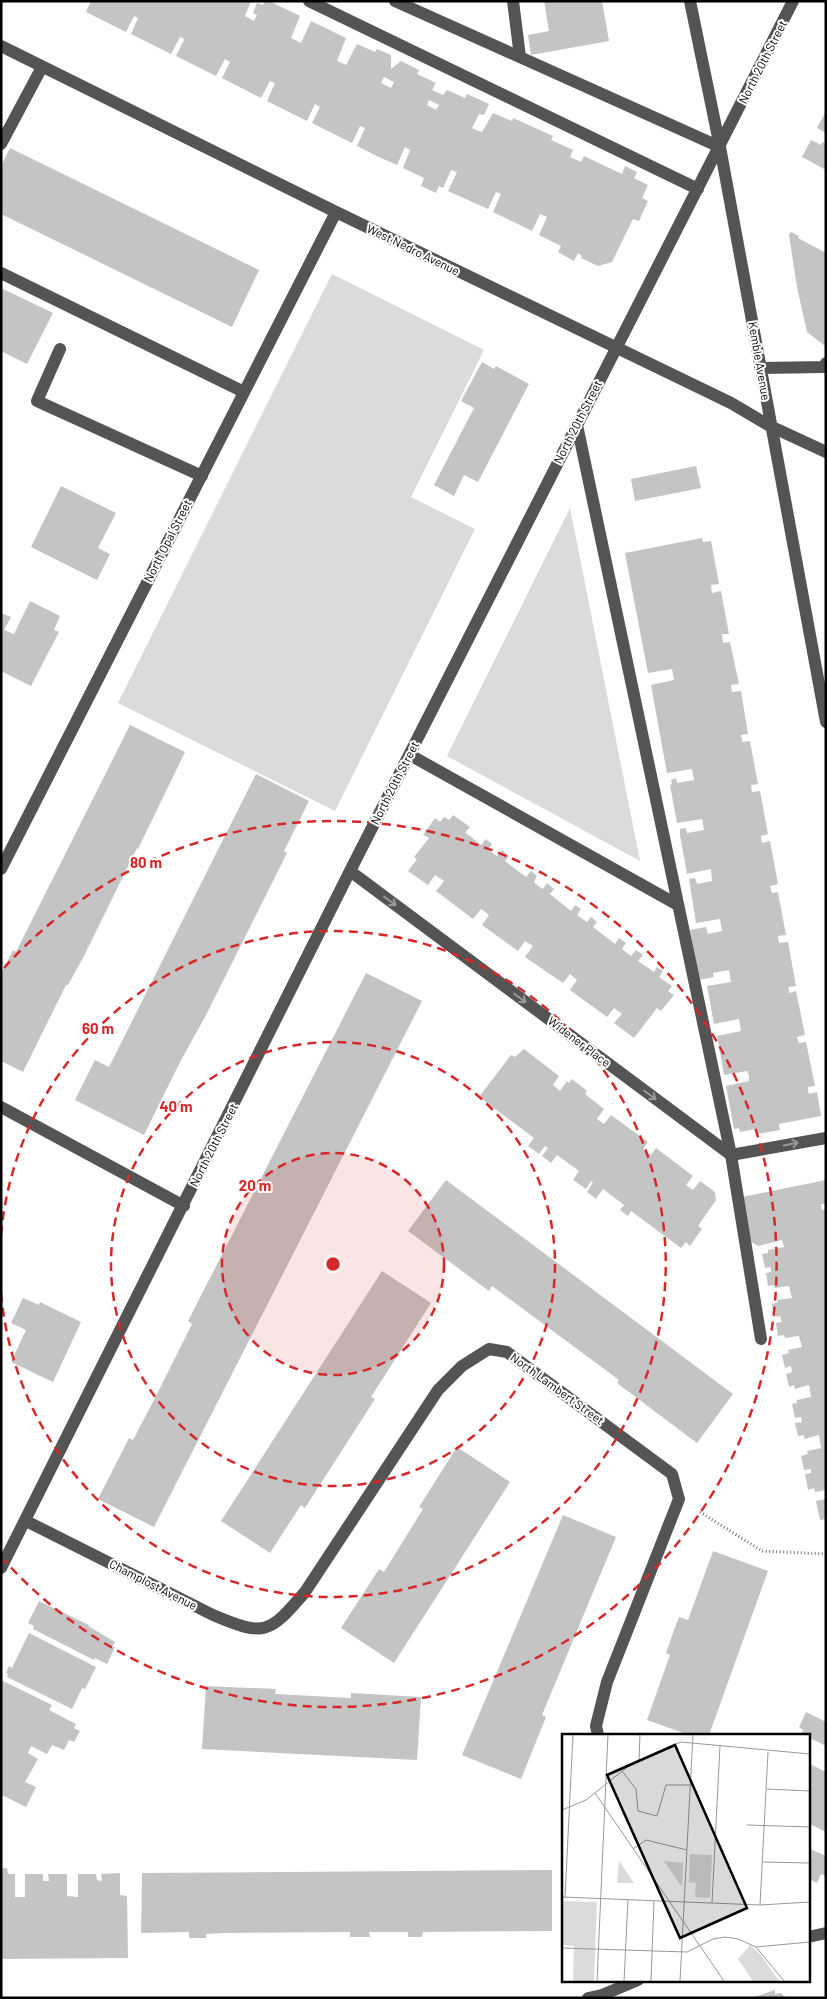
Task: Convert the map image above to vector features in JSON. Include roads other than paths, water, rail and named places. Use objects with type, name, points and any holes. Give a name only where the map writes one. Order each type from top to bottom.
[{"type":"street","points":[[309,1],[698,189]]},
{"type":"street","points":[[394,1],[720,147]]},
{"type":"street","points":[[513,1],[520,58]]},
{"type":"street","name":"Kemble Avenue","points":[[690,1],[720,147],[826,722]]},
{"type":"street","name":"North 20th Street","points":[[1,1568],[350,872],[794,1]]},
{"type":"street","name":"West Nedro Avenue","points":[[1,46],[336,212],[731,403],[770,426],[826,452]]},
{"type":"street","points":[[1,144],[42,67]]},
{"type":"street","name":"North Opal Street","points":[[1,869],[336,212]]},
{"type":"street","points":[[1,273],[244,392]]},
{"type":"street","points":[[60,350],[37,401],[202,476]]},
{"type":"street","points":[[760,368],[824,367],[826,363]]},
{"type":"street","points":[[577,425],[731,1156],[761,1338]]},
{"type":"street","points":[[410,755],[678,905]]},
{"type":"street","name":"Widener Place","points":[[350,872],[731,1156]]},
{"type":"street","points":[[1,1108],[184,1206]]},
{"type":"street","points":[[731,1156],[826,1138]]},
{"type":"street","name":"North Lambert Street","points":[[283,1617],[305,1592],[438,1390],[462,1366],[490,1349],[507,1352],[672,1474],[679,1499],[607,1682],[596,1726],[598,1734]]},
{"type":"street","name":"Champlost Avenue","points":[[26,1521],[213,1615],[242,1627],[266,1628],[283,1617]]},
{"type":"street","points":[[810,1937],[826,1933]]},
{"type":"street","points":[[588,1998],[602,1996],[634,1982]]}]
